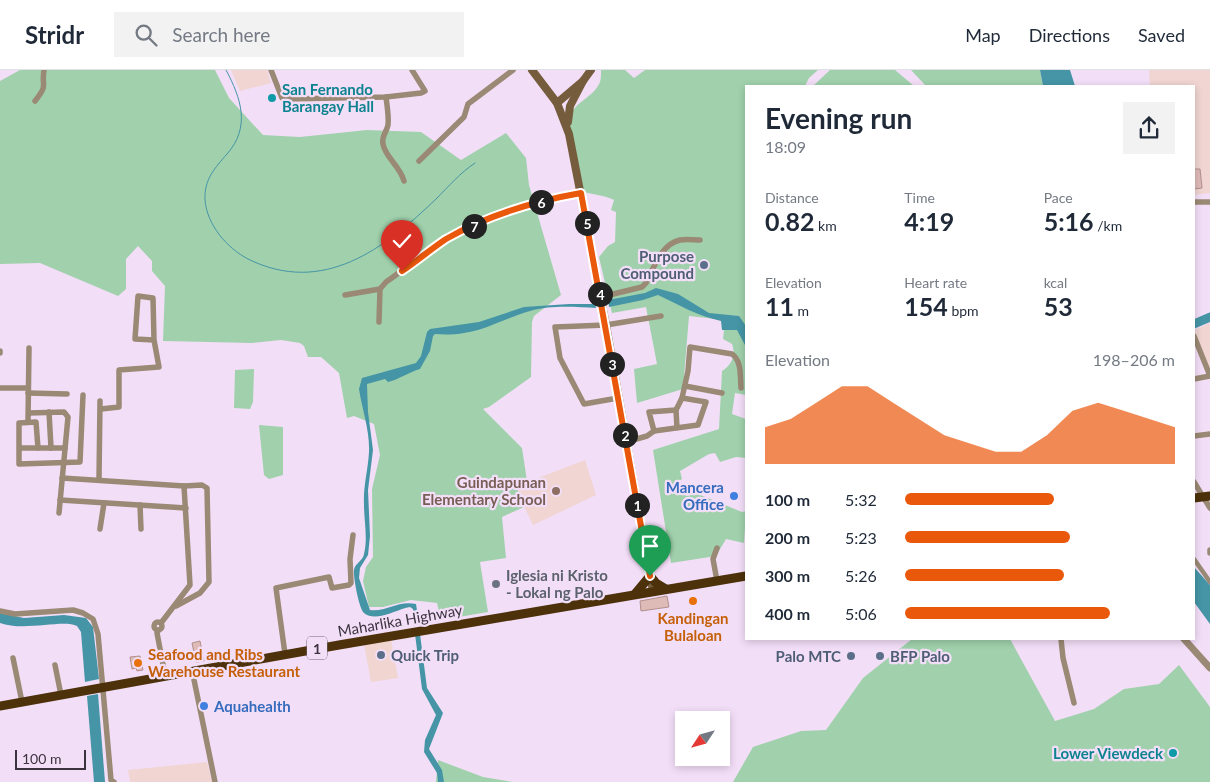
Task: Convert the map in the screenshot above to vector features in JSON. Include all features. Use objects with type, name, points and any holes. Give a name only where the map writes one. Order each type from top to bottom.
[{"type":"highway","points":[[634,594],[650,576],[656,583],[666,589]]},
{"type":"highway","name":"Maharlika Highway","points":[[0,706],[192,670],[745,576]]},
{"type":"main road","points":[[532,70],[557,103],[568,129],[606,325],[653,591]]},
{"type":"main road","points":[[561,111],[565,112],[570,106],[591,70]]},
{"type":"main road","points":[[557,103],[583,81]]},
{"type":"main road","points":[[568,129],[570,106]]},
{"type":"street","points":[[35,101],[44,90],[46,84],[44,70]]},
{"type":"street","points":[[271,70],[282,98],[287,100],[421,94],[425,91],[412,70]]},
{"type":"street","points":[[419,161],[464,117],[468,104],[513,70]]},
{"type":"street","points":[[386,97],[388,122],[382,139],[383,145],[401,171],[404,181]]},
{"type":"street","points":[[379,322],[380,289],[386,282],[416,260],[468,228],[502,213],[551,198],[581,193]]},
{"type":"street","points":[[1195,202],[1210,202]]},
{"type":"street","points":[[601,298],[642,287],[646,284],[662,252],[670,245],[680,240],[700,240]]},
{"type":"street","points":[[344,295],[380,289]]},
{"type":"street","points":[[101,409],[119,407],[119,370],[159,367],[154,340],[153,298],[138,296],[135,339],[154,340]]},
{"type":"street","points":[[618,398],[584,404],[560,358],[555,328],[606,325],[661,316]]},
{"type":"street","points":[[1195,338],[1210,376],[1195,379]]},
{"type":"street","points":[[677,428],[676,410],[685,386],[690,347],[732,354],[736,357],[741,388]]},
{"type":"street","points":[[28,422],[29,348]]},
{"type":"street","points":[[685,386],[722,393]]},
{"type":"street","points":[[0,388],[67,394]]},
{"type":"street","points":[[38,448],[36,422],[19,423],[19,464],[80,462],[83,395]]},
{"type":"street","points":[[626,442],[648,436],[654,431],[698,425],[706,402],[682,398]]},
{"type":"street","points":[[99,479],[100,401]]},
{"type":"street","points":[[654,431],[649,412],[676,410]]},
{"type":"street","points":[[49,412],[51,448]]},
{"type":"street","points":[[28,413],[66,413],[68,417],[59,512]]},
{"type":"street","points":[[1195,436],[1210,434]]},
{"type":"street","points":[[20,448],[65,448]]},
{"type":"street","points":[[62,478],[184,486],[202,485],[207,488],[209,582],[200,593],[173,607]]},
{"type":"street","points":[[1195,484],[1210,508]]},
{"type":"street","points":[[165,675],[158,630],[155,629],[154,625],[157,622],[161,623],[190,585],[184,486]]},
{"type":"street","points":[[60,500],[186,508]]},
{"type":"street","points":[[100,529],[104,503]]},
{"type":"street","points":[[140,505],[141,529]]},
{"type":"street","points":[[285,654],[276,588],[330,577],[332,588],[349,585],[351,583],[350,559],[353,535]]},
{"type":"street","points":[[717,581],[713,559],[718,548]]},
{"type":"street","points":[[1195,561],[1210,582]]},
{"type":"street","points":[[0,611],[15,614],[73,610],[93,619],[98,634],[112,781]]},
{"type":"street","points":[[1061,640],[1063,658],[1074,704]]},
{"type":"street","points":[[1185,640],[1210,668]]},
{"type":"street","points":[[13,658],[22,702]]},
{"type":"street","points":[[55,666],[61,694]]},
{"type":"street","points":[[192,670],[215,782]]},
{"type":"shaded area","points":[[231,70],[267,70],[271,83],[240,91]]},
{"type":"shaded area","points":[[1149,70],[1210,70],[1210,193],[1195,195],[1195,85],[1150,85]]},
{"type":"shaded area","points":[[1210,323],[1210,373],[1195,333],[1195,330]]},
{"type":"shaded area","name":"Guindapunan Elementary School","points":[[585,460],[596,495],[533,525],[515,487]]},
{"type":"shaded area","points":[[391,639],[398,678],[371,682],[364,644]]},
{"type":"shaded area","points":[[207,762],[212,782],[130,782],[128,770]]},
{"type":"green space","points":[[20,70],[215,70],[229,98],[263,135],[300,137],[367,130],[421,132],[461,160],[506,133],[526,158],[529,185],[561,295],[534,316],[532,322],[531,377],[489,407],[483,409],[522,448],[527,481],[517,488],[524,507],[502,517],[506,558],[480,562],[488,612],[441,620],[437,603],[411,600],[383,607],[369,607],[363,581],[366,567],[373,557],[372,489],[380,455],[374,424],[354,416],[347,418],[339,373],[321,357],[308,357],[304,346],[300,343],[281,340],[252,343],[163,341],[165,286],[152,271],[152,261],[138,246],[126,259],[126,289],[118,296],[40,263],[0,264],[0,81]]},
{"type":"green space","points":[[601,70],[625,70],[634,78],[645,70],[818,70],[809,78],[806,85],[745,85],[745,395],[735,393],[732,414],[745,419],[745,458],[736,457],[720,462],[715,453],[709,454],[680,471],[682,479],[679,481],[686,496],[698,494],[742,512],[745,511],[744,543],[726,539],[716,556],[671,563],[653,450],[719,429],[722,371],[728,366],[734,352],[732,344],[723,339],[725,320],[689,316],[683,389],[637,403],[634,369],[657,364],[646,307],[612,313],[599,257],[608,246],[615,242],[616,212],[611,210],[614,200],[584,192],[569,120],[575,108],[597,88]]},
{"type":"green space","points":[[830,70],[895,70],[913,85],[814,85]]},
{"type":"green space","points":[[911,70],[1040,70],[1043,85],[925,85]]},
{"type":"green space","points":[[254,369],[253,402],[250,409],[234,408],[235,370]]},
{"type":"green space","points":[[259,425],[283,427],[283,475],[269,479],[264,475]]},
{"type":"green space","points":[[911,640],[1011,640],[1055,721],[1094,709],[1124,689],[1159,684],[1179,665],[1210,707],[1210,782],[733,782],[753,747],[801,731],[826,730],[863,678]]},
{"type":"green space","points":[[438,760],[483,777],[513,782],[436,782]]},
{"type":"water","points":[[1040,70],[1070,70],[1075,85],[1043,85]]},
{"type":"water","points":[[656,288],[678,294],[709,313],[739,316],[745,325],[745,345],[737,330],[722,330],[721,321],[696,313],[658,295],[609,307],[608,300],[645,293]]},
{"type":"water","points":[[595,304],[596,308],[563,307],[538,309],[474,331],[435,334],[430,351],[420,369],[388,382],[385,379],[367,384],[368,412],[373,450],[368,490],[370,536],[368,555],[360,568],[359,578],[370,610],[410,603],[416,604],[419,623],[415,624],[413,609],[410,607],[374,617],[364,613],[358,599],[354,573],[363,556],[366,542],[364,498],[369,444],[359,389],[362,378],[416,363],[421,356],[427,332],[430,329],[479,322],[524,307]]},
{"type":"water","points":[[1195,568],[1210,585],[1210,624],[1195,603]]},
{"type":"water","points":[[0,613],[24,618],[64,615],[86,618],[93,627],[99,679],[85,682],[81,632],[77,626],[71,624],[10,625],[0,623]]},
{"type":"water","points":[[415,634],[420,634],[427,688],[443,713],[429,749],[442,770],[444,782],[438,782],[437,773],[424,752],[425,740],[436,715],[422,689]]},
{"type":"water","points":[[98,694],[105,782],[94,782],[87,696]]},
{"type":"building","points":[[1195,169],[1200,169],[1202,188],[1195,189]]},
{"type":"building","points":[[667,596],[669,607],[641,611],[640,601]]},
{"type":"building","points":[[200,641],[204,661],[196,662],[192,643]]},
{"type":"building","name":"Seafood and Ribs Warehouse Restaurant","points":[[140,656],[143,670],[137,671],[136,668],[132,669],[130,657]]},
{"type":"waterway","points":[[226,70],[236,91],[241,112],[241,123],[234,144],[208,180],[205,200],[210,218],[219,235],[233,249],[248,259],[275,269],[302,272],[327,269],[351,262],[395,235],[436,199],[459,175],[475,163]]},
{"type":"waterway","points":[[1195,324],[1210,317]]},
{"type":"place","name":"San Fernando Barangay Hall","points":[[272,98]]},
{"type":"place","name":"Purpose Compound","points":[[704,265]]},
{"type":"place","name":"Guindapunan Elementary School","points":[[556,491]]},
{"type":"place","name":"Mancera Office","points":[[734,496]]},
{"type":"place","name":"Iglesia ni Kristo - Lokal ng Palo","points":[[496,584]]},
{"type":"place","name":"Kandingan Bulaloan","points":[[693,601]]},
{"type":"place","name":"Quick Trip","points":[[381,655]]},
{"type":"place","name":"Palo MTC","points":[[851,656]]},
{"type":"place","name":"BFP Palo","points":[[880,656]]},
{"type":"place","name":"Seafood and Ribs Warehouse Restaurant","points":[[138,663]]},
{"type":"place","name":"Aquahealth","points":[[204,706]]},
{"type":"place","name":"Lower Viewdeck","points":[[1173,753]]},
{"type":"route","points":[[402,271],[447,239],[492,217],[525,208],[551,198],[581,193],[650,576]]}]
